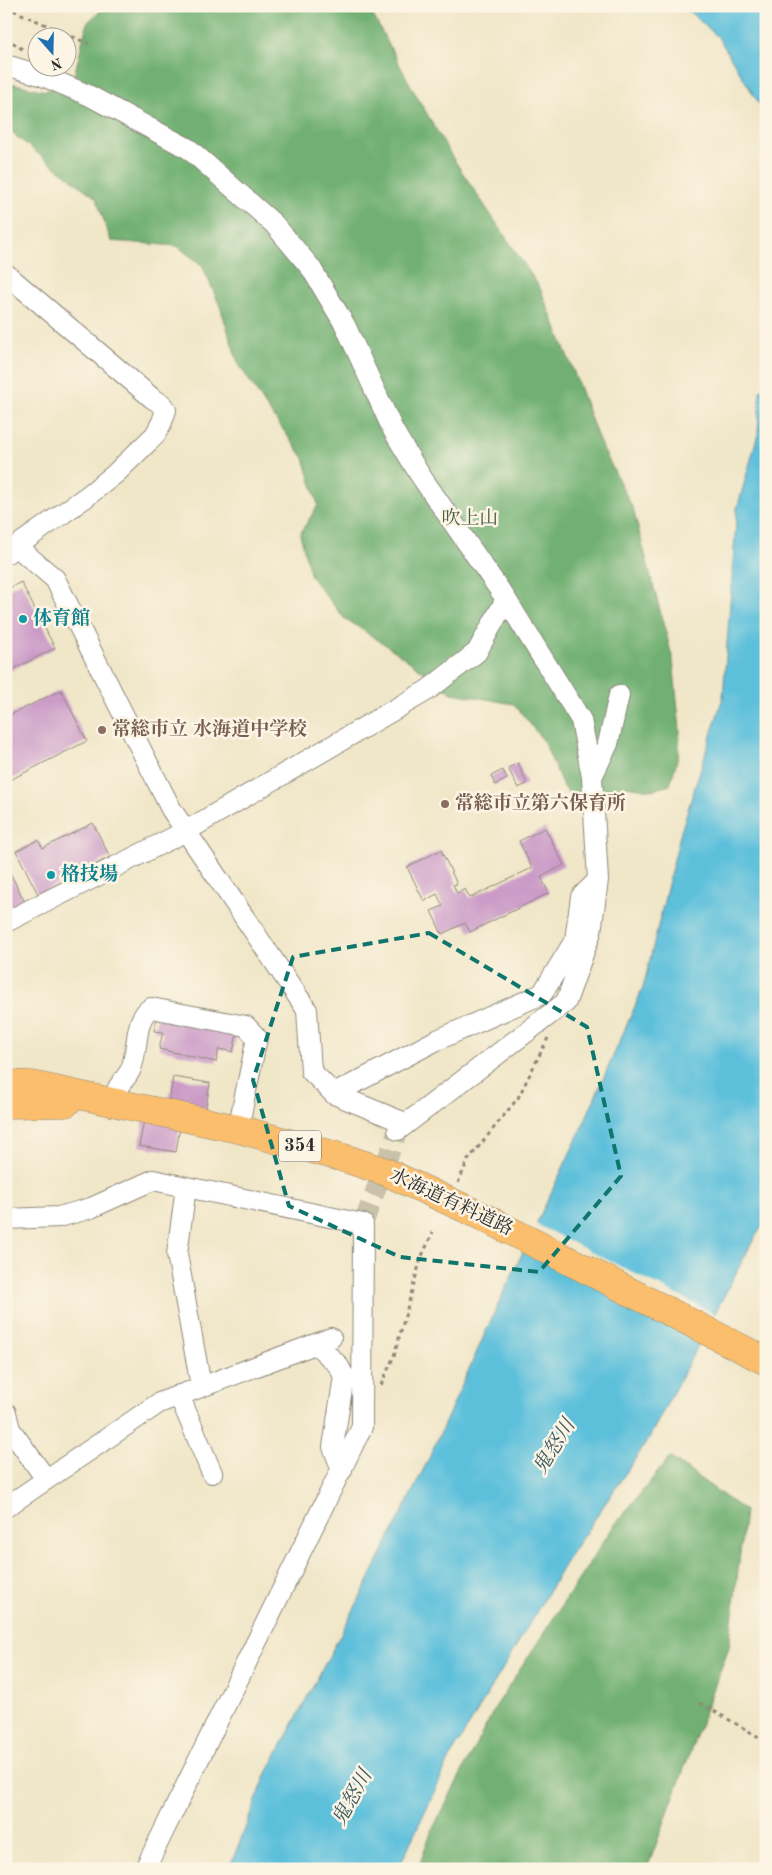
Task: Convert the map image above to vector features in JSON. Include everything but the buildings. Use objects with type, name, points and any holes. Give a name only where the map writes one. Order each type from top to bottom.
[{"type":"highway","name":"水海道有料道路","points":[[6,1084],[32,1085],[238,1129],[344,1158],[386,1172],[477,1214],[766,1361]]},
{"type":"highway","name":"水海道有料道路","points":[[6,1104],[115,1102]]},
{"type":"street","points":[[6,65],[43,76],[88,95],[189,149],[274,224],[311,268],[345,325],[393,430],[420,475],[506,599],[581,720],[592,777],[598,880],[591,932],[566,1002],[401,1126],[334,1094],[311,1071],[308,1010],[171,809],[55,579],[11,550],[86,497],[129,461],[155,436],[166,410],[163,405],[145,392],[6,274]]},
{"type":"street","points":[[6,922],[186,831],[428,690],[477,652],[506,599]]},
{"type":"street","points":[[592,777],[608,744],[619,694]]},
{"type":"street","points":[[334,1094],[435,1040],[542,994],[575,940],[582,896],[598,880]]},
{"type":"street","points":[[115,1102],[116,1090],[131,1069],[142,1018],[146,1011],[151,1008],[246,1026],[257,1038],[238,1129]]},
{"type":"street","points":[[6,1219],[67,1215],[91,1208],[153,1180],[362,1224],[362,1427],[145,1869]]},
{"type":"street","points":[[186,1187],[177,1254],[201,1386]]},
{"type":"street","points":[[6,1507],[159,1403],[324,1341],[344,1376],[333,1448],[342,1470]]},
{"type":"street","points":[[179,1395],[212,1473]]},
{"type":"street","points":[[6,1413],[10,1429],[46,1479]]},
{"type":"path","points":[[6,7],[89,44]]},
{"type":"path","points":[[6,38],[28,54]]},
{"type":"path","points":[[455,1189],[468,1160],[518,1098],[548,1037]]},
{"type":"path","points":[[378,1391],[394,1356],[421,1258],[432,1232]]},
{"type":"path","points":[[700,1703],[766,1741]]},
{"type":"path","points":[[758,1869],[766,1851]]},
{"type":"highlighted area","points":[[429,933],[587,1027],[621,1176],[539,1272],[400,1257],[289,1206],[253,1080],[293,957]]},
{"type":"green space","name":"吹上山","points":[[106,6],[368,6],[452,157],[540,288],[599,441],[633,509],[673,660],[680,730],[678,757],[670,785],[651,790],[627,786],[584,810],[563,786],[543,740],[514,704],[452,693],[395,651],[344,618],[311,577],[300,534],[318,505],[304,458],[268,409],[238,363],[220,306],[202,265],[177,246],[111,241],[96,198],[17,137],[6,125],[6,82],[46,91],[70,78],[78,78],[78,60],[87,23]]},
{"type":"green space","points":[[670,1457],[745,1511],[729,1647],[647,1869],[418,1869],[431,1832],[496,1706],[613,1527]]},
{"type":"water","points":[[683,6],[766,6],[766,115],[718,37]]},
{"type":"water","name":"鬼怒川","points":[[766,385],[766,1221],[755,1237],[648,1440],[569,1557],[452,1754],[398,1869],[229,1869],[267,1773],[361,1596],[429,1458],[501,1298],[579,1134],[643,988],[680,835],[723,697],[737,509],[758,434],[760,391]]},
{"type":"pier","points":[[534,1223],[717,1315],[704,1340],[522,1247]]},
{"type":"tunnel","points":[[363,1224],[398,1130]]},
{"type":"place","name":"体育館","points":[[23,619]]},
{"type":"place","name":"常総市立 水海道中学校","points":[[102,730]]},
{"type":"place","name":"常総市立第六保育所","points":[[445,804]]},
{"type":"place","name":"格技場","points":[[51,875]]}]
